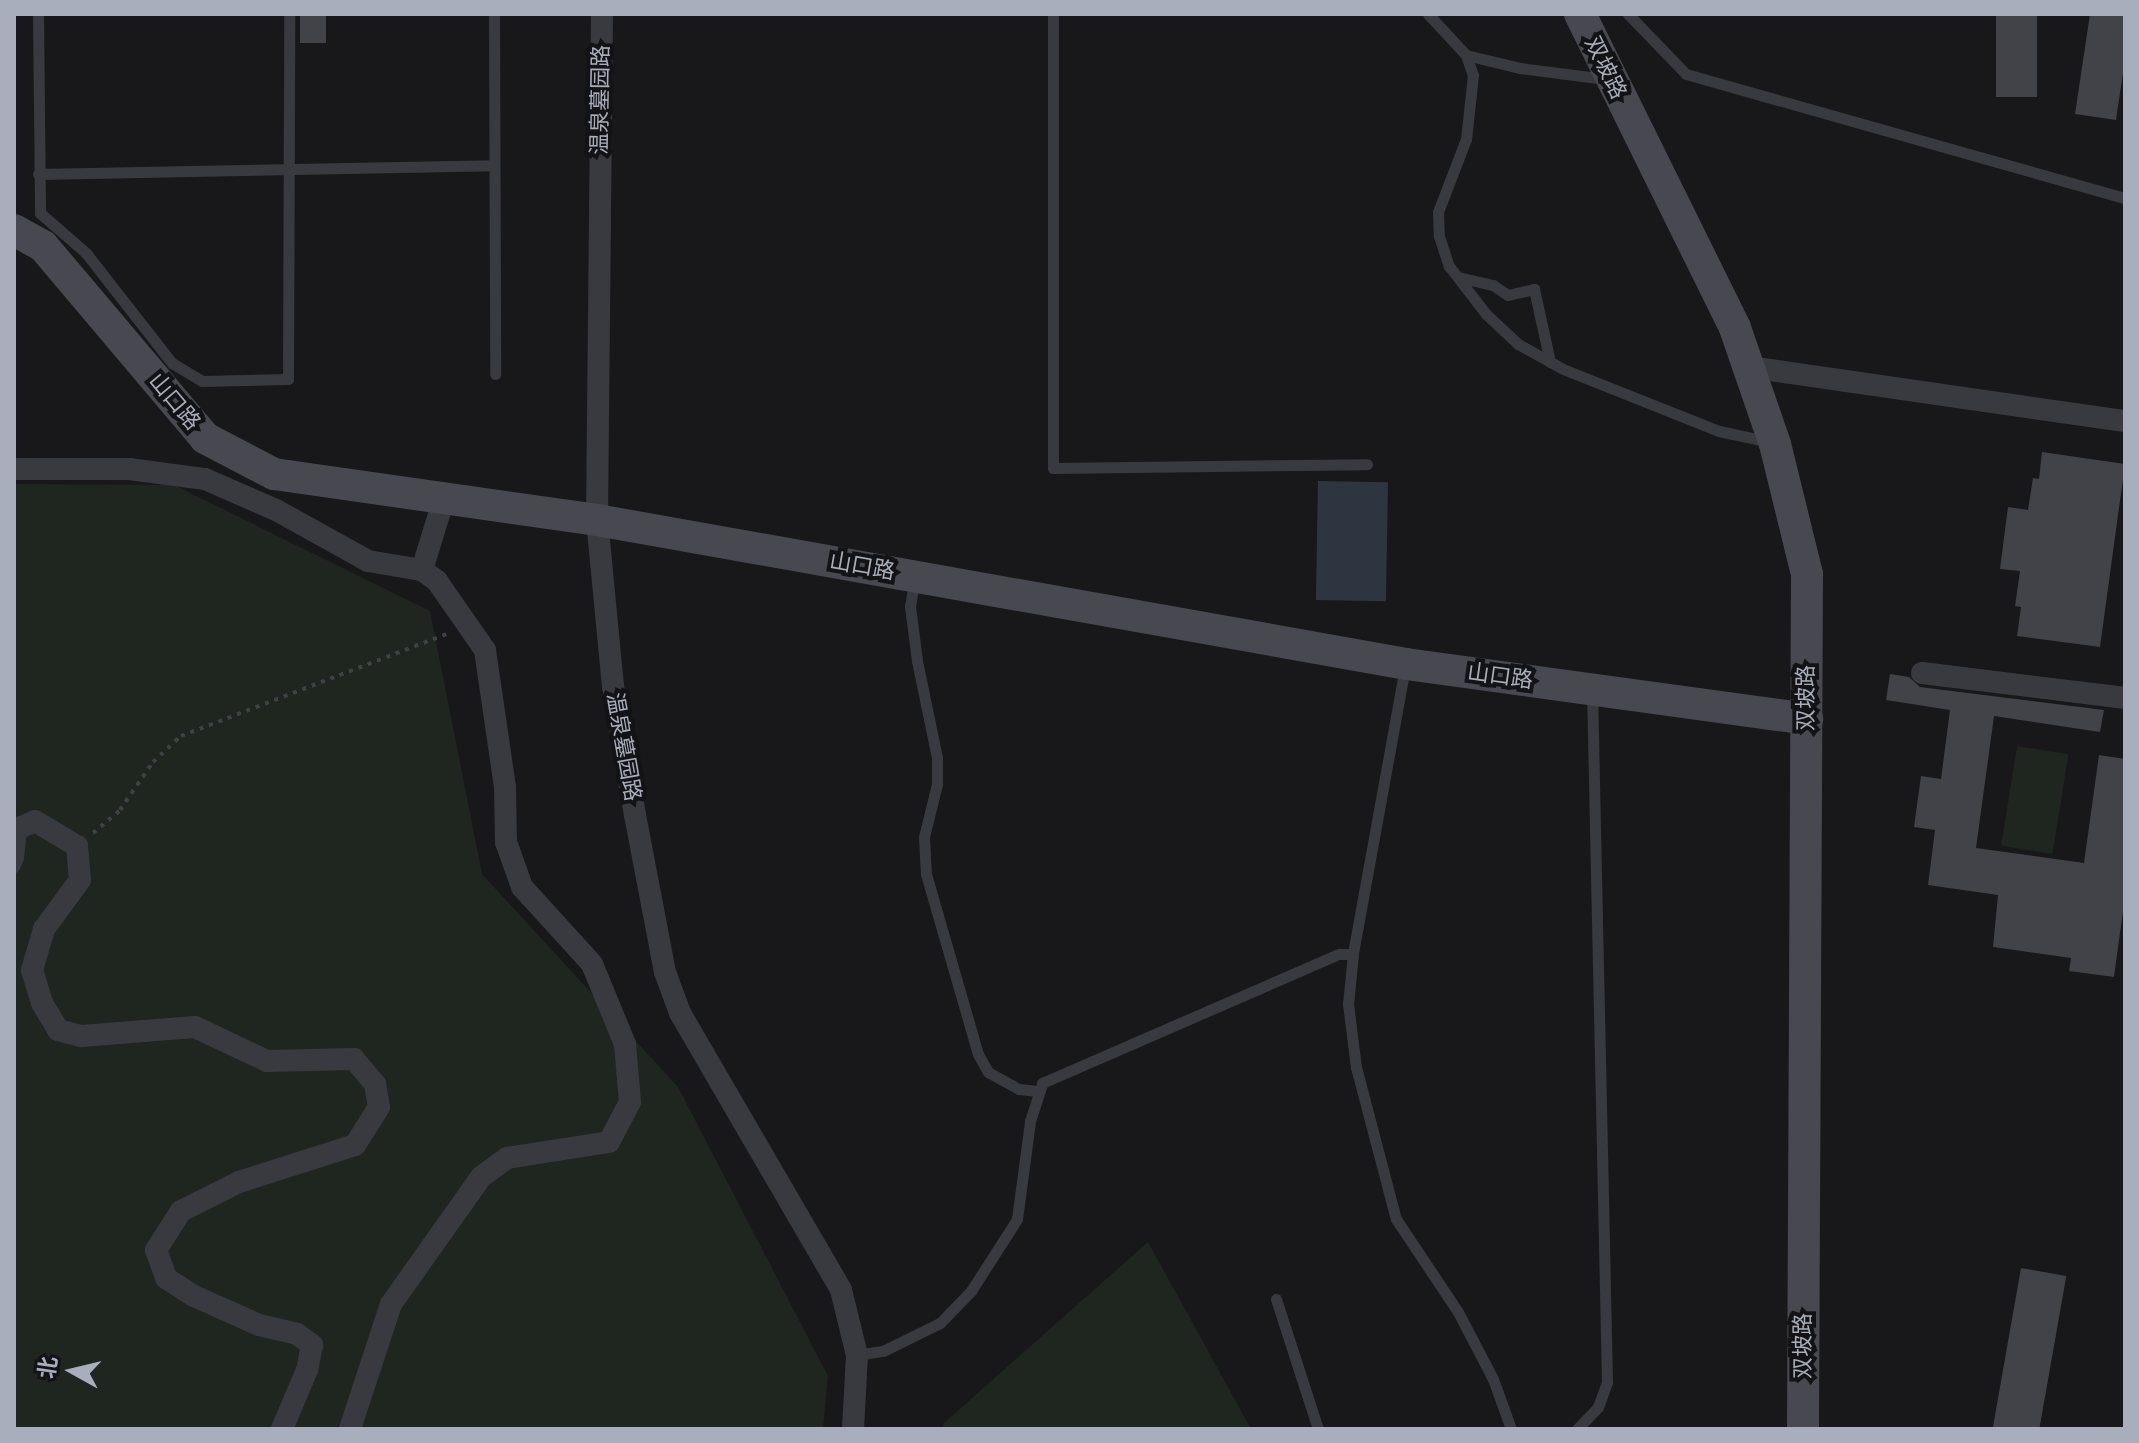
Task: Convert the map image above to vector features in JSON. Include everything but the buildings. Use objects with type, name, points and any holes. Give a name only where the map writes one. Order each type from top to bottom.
[{"type":"street","name":"温泉墓园路","points":[[602,14],[597,520],[613,686],[665,972],[680,1013],[841,1290],[857,1355],[853,1429]]},
{"type":"street","name":"双坡路","points":[[1580,14],[1735,328],[1775,444],[1807,574],[1803,1429]]},
{"type":"street","name":"山口路","points":[[14,230],[43,246],[205,438],[274,474],[597,520],[1406,664],[1807,719]]},
{"type":"street","points":[[1749,367],[2125,421]]},
{"type":"street","points":[[14,469],[129,469],[205,479],[276,510],[368,561],[422,570],[437,581],[470,624],[485,650],[505,787],[506,842],[522,887],[592,964],[625,1044],[630,1102],[609,1142],[507,1158],[481,1177],[391,1304],[350,1429]]},
{"type":"street","points":[[422,570],[444,498]]},
{"type":"street","points":[[1922,673],[2125,698]]},
{"type":"street","points":[[17,828],[35,821],[77,846],[80,880],[44,929],[32,970],[42,1003],[58,1030],[81,1036],[195,1027],[267,1061],[354,1059],[375,1084],[379,1107],[355,1145],[239,1182],[181,1211],[156,1250],[166,1278],[194,1296],[259,1325],[297,1334],[312,1345],[307,1370],[282,1429]]},
{"type":"lane","points":[[38,14],[40,213],[86,253],[172,363],[202,381],[288,379],[289,14]]},
{"type":"lane","points":[[494,14],[495,374]]},
{"type":"lane","points":[[1053,14],[1053,468],[1367,464]]},
{"type":"lane","points":[[1428,14],[1466,55],[1473,75],[1468,127],[1438,212],[1439,236],[1449,266],[1486,314],[1518,344],[1550,362],[1637,401],[1719,431],[1775,444]]},
{"type":"lane","points":[[1628,14],[1686,74],[2125,198]]},
{"type":"lane","points":[[1466,55],[1520,68],[1610,79]]},
{"type":"lane","points":[[38,174],[494,165]]},
{"type":"lane","points":[[1458,277],[1493,285],[1508,295],[1534,289],[1550,362]]},
{"type":"lane","points":[[915,577],[910,606],[917,661],[937,758],[937,784],[924,837],[926,874],[978,1054],[988,1072],[1019,1089],[1038,1091]]},
{"type":"lane","points":[[1406,664],[1353,954],[1348,1004],[1356,1067],[1396,1219],[1458,1312],[1493,1379],[1511,1429]]},
{"type":"lane","points":[[1577,1429],[1598,1407],[1607,1382],[1592,690]]},
{"type":"lane","points":[[14,867],[18,858],[17,828]]},
{"type":"lane","points":[[857,1355],[883,1351],[940,1323],[971,1291],[1017,1219],[1030,1121],[1042,1083],[1339,954],[1353,954]]},
{"type":"lane","points":[[1276,1299],[1318,1429]]},
{"type":"path","points":[[77,846],[120,810],[153,762],[181,736],[470,624]]},
{"type":"shaded area","points":[[1318,481],[1388,482],[1386,601],[1316,600]]},
{"type":"shaded area","points":[[14,484],[174,485],[430,611],[482,874],[678,1087],[828,1376],[823,1429],[14,1429]]},
{"type":"shaded area","points":[[2017,746],[2068,754],[2053,854],[2001,846]]},
{"type":"shaded area","points":[[1148,1242],[1251,1429],[942,1429],[944,1423]]}]
